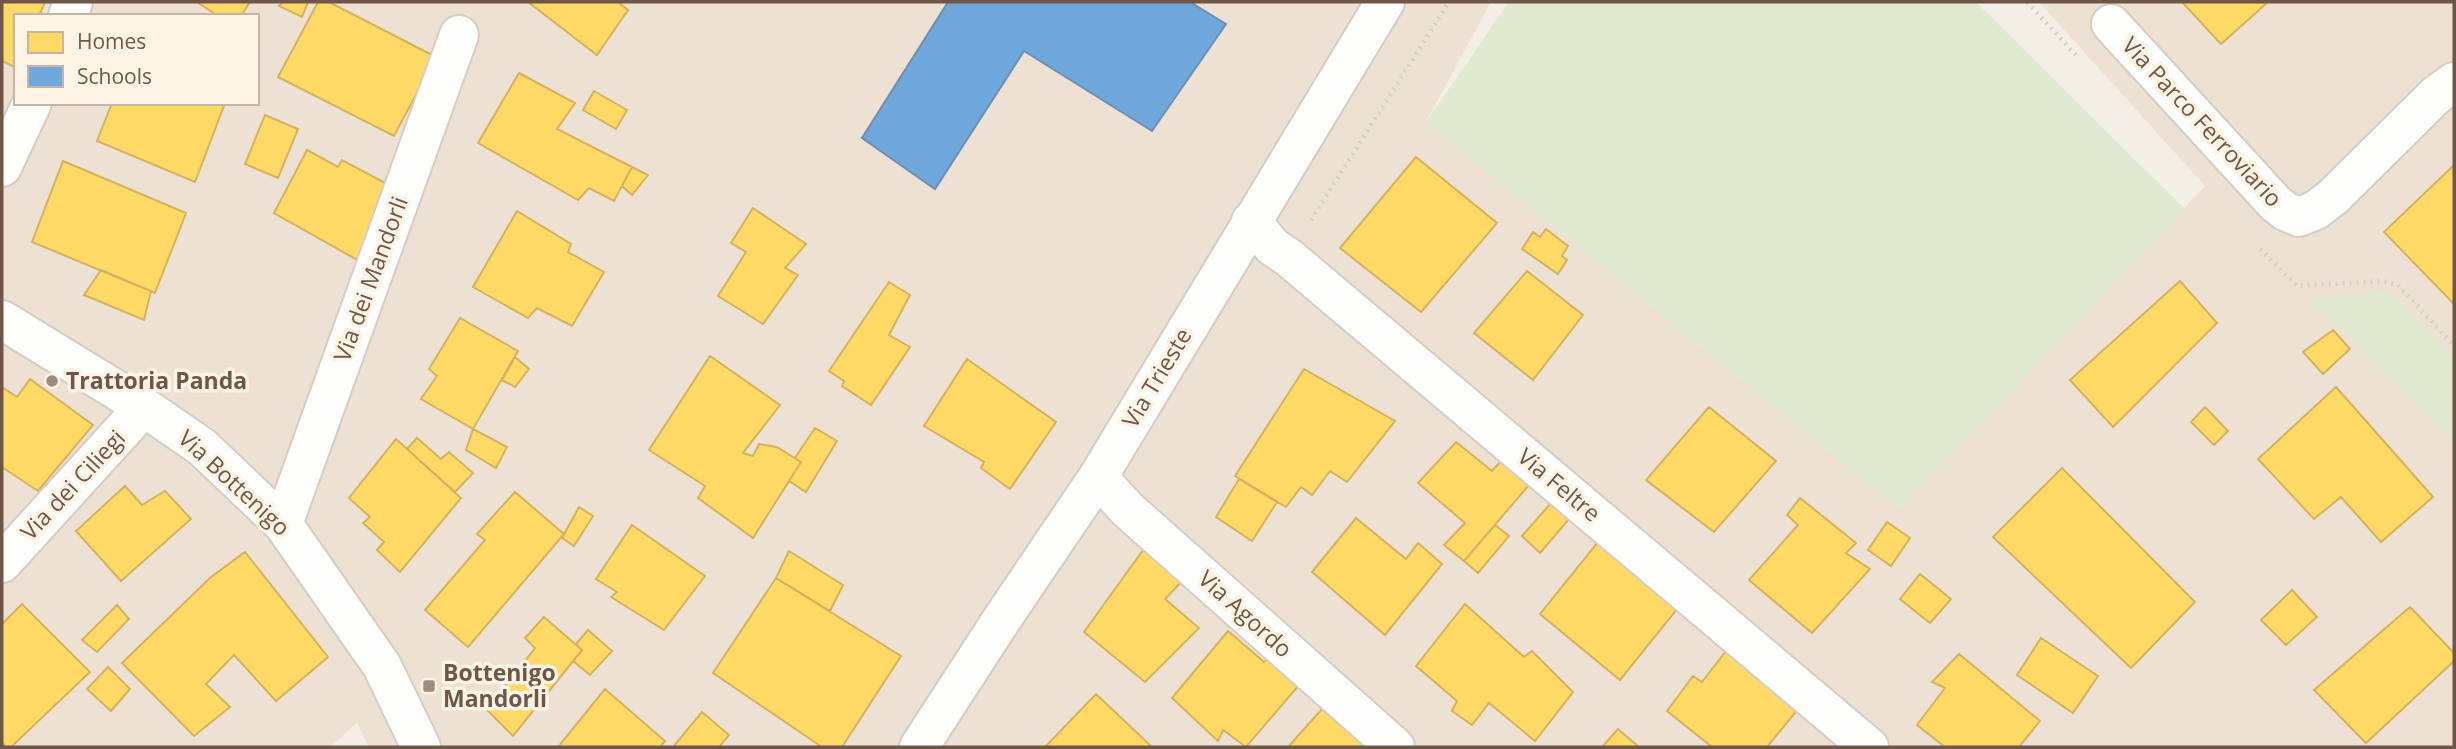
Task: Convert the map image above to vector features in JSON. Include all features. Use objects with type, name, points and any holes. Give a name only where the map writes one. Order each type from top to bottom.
[{"type":"street","name":"Via Trieste","points":[[919,747],[1098,477],[1385,2]]},
{"type":"street","name":"Via Parco Ferroviario","points":[[2111,24],[2275,203],[2299,217],[2316,210],[2333,197],[2436,95],[2454,82]]},
{"type":"street","name":"Via dei Mandorli","points":[[283,524],[459,35]]},
{"type":"street","points":[[2,167],[31,105]]},
{"type":"street","name":"Via Feltre","points":[[1251,221],[1273,247],[1869,747]]},
{"type":"street","name":"Via Bottenigo","points":[[2,320],[144,407],[202,447],[283,524],[382,666],[421,747]]},
{"type":"street","name":"Via dei Ciliegi","points":[[2,563],[144,407]]},
{"type":"street","name":"Via Agordo","points":[[1098,477],[1127,509],[1395,747]]},
{"type":"path","points":[[1288,257],[1449,2]]},
{"type":"shaded area","points":[[2,2],[1491,2],[1426,122],[1899,509],[2205,186],[2039,2],[2454,2],[2454,747],[369,747],[357,723],[330,747],[2,747]]},
{"type":"green space","points":[[1509,2],[1976,2],[2185,209],[1899,509],[1426,122]]},
{"type":"green space","points":[[2382,292],[2396,297],[2454,360],[2454,443],[2309,300]]},
{"type":"building: Homes","points":[[2,2],[45,2],[40,14],[14,14],[14,67],[2,61]]},
{"type":"building: Homes","points":[[197,2],[250,2],[242,14],[215,14]]},
{"type":"building: Homes","points":[[283,2],[308,2],[302,17],[279,6]]},
{"type":"building: Homes","points":[[318,2],[329,2],[436,57],[394,136],[278,77]]},
{"type":"building: Homes","points":[[528,2],[618,2],[628,10],[597,55]]},
{"type":"building: Homes","points":[[2182,2],[2268,2],[2221,44]]},
{"type":"building: Homes","points":[[519,73],[575,103],[557,129],[632,167],[614,201],[589,188],[578,200],[478,143]]},
{"type":"building: Homes","points":[[594,91],[627,110],[616,129],[583,110]]},
{"type":"building: Homes","points":[[111,105],[224,105],[195,182],[97,141]]},
{"type":"building: Homes","points":[[265,115],[298,129],[278,178],[245,164]]},
{"type":"building: Homes","points":[[307,150],[338,167],[342,160],[391,186],[359,261],[274,213]]},
{"type":"building: Homes","points":[[1416,157],[1497,223],[1421,312],[1340,248]]},
{"type":"building: Homes","points":[[63,161],[186,213],[155,293],[32,242]]},
{"type":"building: Homes","points":[[2454,165],[2454,304],[2384,232]]},
{"type":"building: Homes","points":[[632,167],[648,175],[632,195],[622,186]]},
{"type":"building: Homes","points":[[753,208],[806,244],[785,268],[798,275],[763,324],[718,296],[746,252],[731,243]]},
{"type":"building: Homes","points":[[517,211],[571,244],[568,252],[604,272],[572,326],[537,308],[528,318],[473,287]]},
{"type":"building: Homes","points":[[1546,229],[1568,246],[1562,256],[1567,260],[1558,274],[1522,249],[1533,232],[1540,237]]},
{"type":"building: Homes","points":[[101,270],[151,291],[144,320],[84,295]]},
{"type":"building: Homes","points":[[1527,271],[1583,315],[1533,380],[1474,333]]},
{"type":"building: Homes","points":[[2180,281],[2217,323],[2113,427],[2070,380]]},
{"type":"building: Homes","points":[[889,282],[910,295],[889,335],[910,347],[871,405],[842,386],[844,381],[829,371]]},
{"type":"building: Homes","points":[[460,318],[518,351],[473,429],[421,399],[437,376],[429,369]]},
{"type":"building: Homes","points":[[2333,330],[2350,349],[2323,374],[2303,352]]},
{"type":"building: Homes","points":[[710,356],[780,405],[743,453],[753,456],[759,444],[777,447],[801,462],[753,538],[698,498],[705,486],[649,450]]},
{"type":"building: Homes","points":[[515,357],[529,369],[515,387],[502,380]]},
{"type":"building: Homes","points":[[967,359],[1056,422],[1010,489],[981,468],[984,462],[924,426]]},
{"type":"building: Homes","points":[[1304,369],[1395,421],[1347,482],[1330,471],[1312,495],[1301,487],[1286,507],[1235,476]]},
{"type":"building: Homes","points":[[30,379],[93,425],[38,491],[2,467],[2,387],[17,397]]},
{"type":"building: Homes","points":[[2336,387],[2433,497],[2381,542],[2341,497],[2314,519],[2258,459]]},
{"type":"building: Homes","points":[[1709,407],[1776,461],[1714,532],[1646,480]]},
{"type":"building: Homes","points":[[2205,407],[2228,431],[2214,445],[2191,422]]},
{"type":"building: Homes","points":[[815,428],[837,441],[806,492],[789,481],[801,462],[795,458]]},
{"type":"building: Homes","points":[[473,429],[507,447],[496,468],[466,450]]},
{"type":"building: Homes","points":[[417,438],[441,459],[449,452],[473,473],[455,492],[407,449]]},
{"type":"building: Homes","points":[[396,439],[461,498],[400,572],[377,550],[384,542],[363,523],[370,517],[349,498]]},
{"type":"building: Homes","points":[[1456,442],[1492,471],[1501,461],[1529,485],[1464,561],[1444,545],[1465,523],[1418,483]]},
{"type":"building: Homes","points":[[2062,468],[2195,602],[2131,668],[1993,537]]},
{"type":"building: Homes","points":[[1239,479],[1277,502],[1252,541],[1216,517]]},
{"type":"building: Homes","points":[[125,486],[142,505],[165,491],[191,519],[121,581],[76,531]]},
{"type":"building: Homes","points":[[515,492],[564,534],[468,647],[425,610],[485,540],[477,534]]},
{"type":"building: Homes","points":[[1800,498],[1856,543],[1846,553],[1870,569],[1812,633],[1749,580],[1798,525],[1787,515]]},
{"type":"building: Homes","points":[[1551,503],[1569,519],[1540,553],[1522,536]]},
{"type":"building: Homes","points":[[579,507],[593,516],[574,546],[562,538]]},
{"type":"building: Homes","points":[[1356,518],[1406,559],[1418,543],[1442,564],[1385,635],[1312,572]]},
{"type":"building: Homes","points":[[1887,522],[1910,538],[1891,566],[1868,550]]},
{"type":"building: Homes","points":[[632,525],[705,576],[664,630],[611,597],[617,592],[596,579]]},
{"type":"building: Homes","points":[[1495,525],[1509,536],[1478,573],[1464,561]]},
{"type":"building: Homes","points":[[1598,542],[1678,608],[1620,680],[1540,614]]},
{"type":"building: Homes","points":[[1146,546],[1185,578],[1165,599],[1199,628],[1145,682],[1084,632]]},
{"type":"building: Homes","points":[[789,551],[843,585],[830,611],[776,578]]},
{"type":"building: Homes","points":[[245,552],[328,657],[276,701],[234,655],[206,684],[230,707],[194,736],[122,663],[211,577]]},
{"type":"building: Homes","points":[[1920,574],[1951,599],[1930,623],[1900,599]]},
{"type":"building: Homes","points":[[776,578],[901,656],[842,747],[822,747],[713,673]]},
{"type":"building: Homes","points":[[2292,590],[2317,617],[2286,645],[2261,620]]},
{"type":"building: Homes","points":[[22,604],[90,672],[11,747],[6,747],[2,742],[2,624]]},
{"type":"building: Homes","points":[[1465,604],[1524,657],[1532,651],[1573,692],[1535,741],[1489,703],[1472,725],[1452,711],[1457,701],[1416,666]]},
{"type":"building: Homes","points":[[117,605],[129,619],[97,652],[82,640]]},
{"type":"building: Homes","points":[[2410,607],[2454,653],[2454,661],[2366,743],[2314,690]]},
{"type":"building: Homes","points":[[544,617],[582,650],[513,736],[487,710],[535,648],[525,638]]},
{"type":"building: Homes","points":[[588,630],[612,651],[590,675],[573,661],[582,650],[576,644]]},
{"type":"building: Homes","points":[[1228,631],[1264,662],[1270,657],[1299,685],[1246,747],[1223,730],[1218,741],[1172,698]]},
{"type":"building: Homes","points":[[2041,638],[2098,676],[2073,713],[2017,675]]},
{"type":"building: Homes","points":[[1726,651],[1799,708],[1767,747],[1712,747],[1667,711],[1693,676],[1702,682]]},
{"type":"building: Homes","points":[[1959,654],[2040,721],[2019,747],[1945,747],[1917,725],[1945,688],[1932,682]]},
{"type":"building: Homes","points":[[108,667],[130,689],[111,711],[87,689]]},
{"type":"building: Homes","points":[[605,689],[665,741],[660,747],[558,747]]},
{"type":"building: Homes","points":[[1096,694],[1152,747],[1045,747]]},
{"type":"building: Homes","points":[[1322,709],[1368,747],[1288,747]]},
{"type":"building: Homes","points":[[702,712],[729,735],[719,747],[673,747]]},
{"type":"building: Homes","points":[[1618,729],[1639,747],[1602,747]]},
{"type":"building: Schools","points":[[948,2],[1190,2],[1226,24],[1152,131],[1024,51],[935,189],[862,138]]},
{"type":"place","name":"Trattoria Panda","points":[[52,381]]},
{"type":"place","name":"Bottenigo Mandorli","points":[[429,686]]}]
